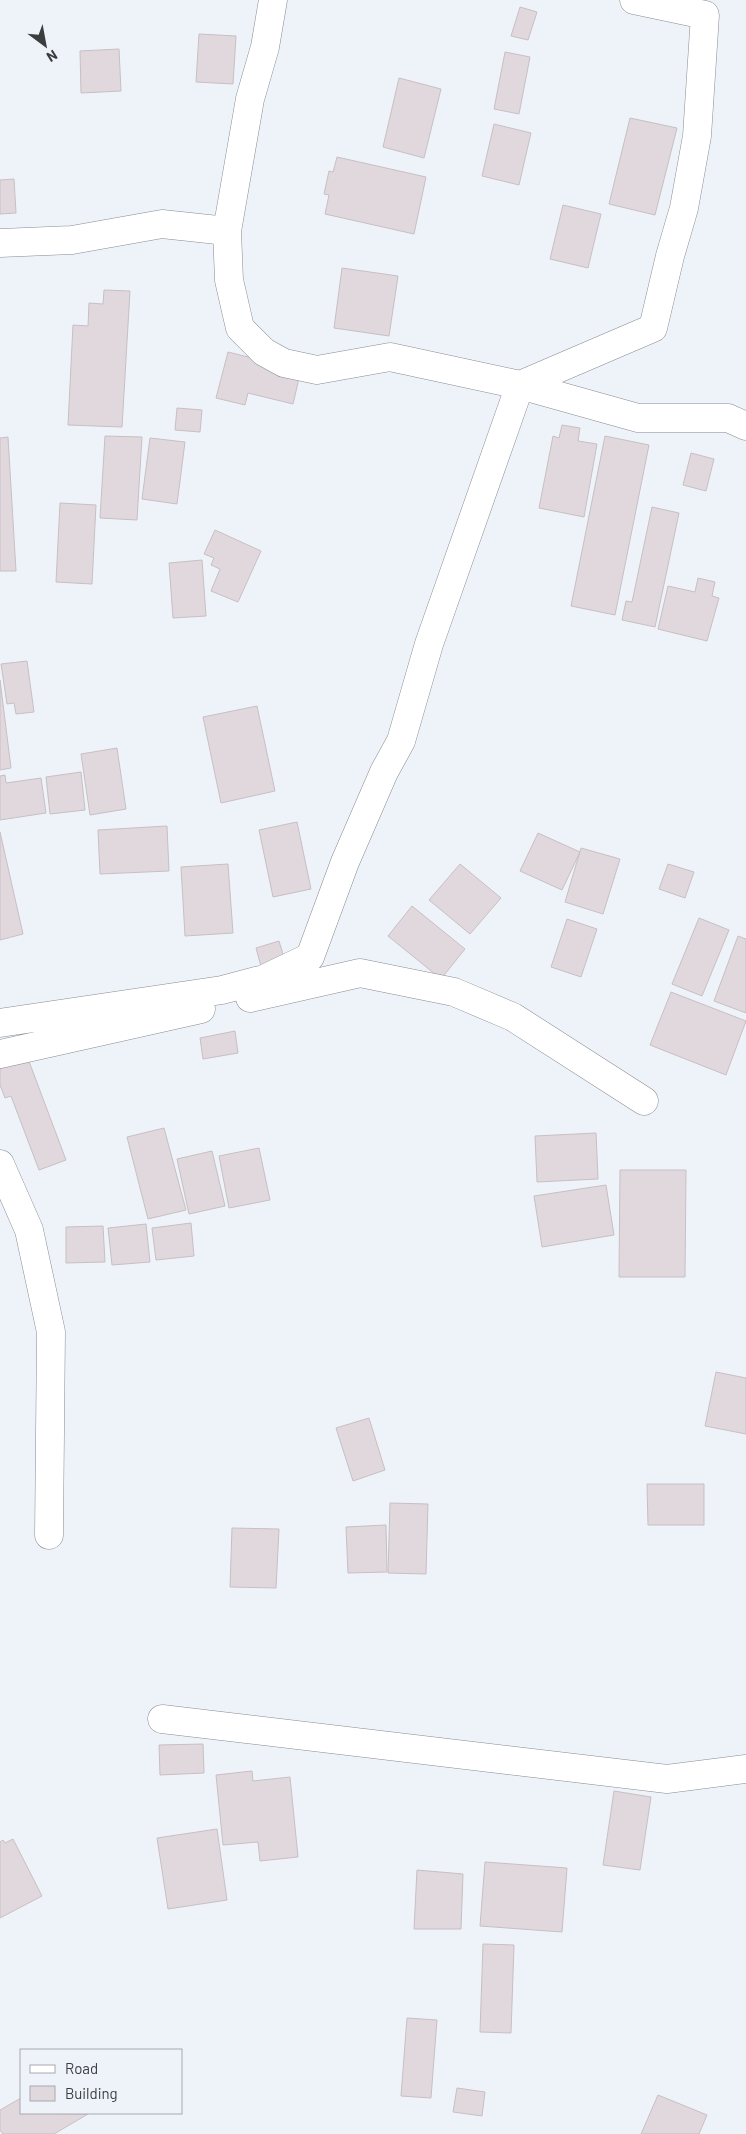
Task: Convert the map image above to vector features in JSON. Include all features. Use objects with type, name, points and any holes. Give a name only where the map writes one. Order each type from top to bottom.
[{"type":"street","points":[[273,0],[265,47],[250,99],[227,231],[229,280],[240,328],[264,352],[284,363],[317,370],[390,357],[520,385],[638,418],[728,418],[746,426]]},
{"type":"street","points":[[0,1023],[222,990],[264,978],[310,957],[345,862],[384,772],[401,741],[429,644],[520,385],[653,328],[670,256],[684,208],[697,136],[705,15],[634,0]]},
{"type":"street","points":[[0,243],[72,240],[162,224],[227,231]]},
{"type":"street","points":[[0,1054],[360,973],[454,992],[513,1017],[644,1101]]},
{"type":"street","points":[[0,1164],[29,1230],[51,1332],[49,1535]]},
{"type":"street","points":[[162,1719],[667,1779],[746,1769]]},
{"type":"building","points":[[520,7],[537,12],[528,40],[511,36]]},
{"type":"building","points":[[199,34],[236,36],[233,84],[196,82]]},
{"type":"building","points":[[119,49],[121,91],[81,93],[80,51]]},
{"type":"building","points":[[505,52],[530,57],[519,114],[494,109]]},
{"type":"building","points":[[399,78],[441,89],[424,158],[383,147]]},
{"type":"building","points":[[630,118],[677,128],[655,215],[609,204]]},
{"type":"building","points":[[494,124],[531,133],[519,185],[482,176]]},
{"type":"building","points":[[337,157],[426,177],[414,234],[325,214],[329,195],[324,194],[329,171],[333,172]]},
{"type":"building","points":[[14,179],[16,213],[0,214],[0,180]]},
{"type":"building","points":[[563,205],[601,214],[588,268],[550,259]]},
{"type":"building","points":[[342,268],[398,276],[389,336],[334,328]]},
{"type":"building","points":[[104,290],[130,291],[122,427],[68,425],[73,325],[88,326],[89,303],[103,304]]},
{"type":"building","points":[[228,352],[301,370],[293,404],[248,393],[245,405],[216,398]]},
{"type":"building","points":[[177,408],[202,410],[200,432],[175,430]]},
{"type":"building","points":[[562,425],[580,428],[578,441],[597,444],[584,517],[539,508],[553,436],[559,438]]},
{"type":"building","points":[[105,436],[142,437],[137,520],[100,518]]},
{"type":"building","points":[[605,436],[649,445],[615,615],[571,606]]},
{"type":"building","points":[[8,437],[16,571],[0,571],[0,438]]},
{"type":"building","points":[[150,438],[185,442],[177,504],[142,499]]},
{"type":"building","points":[[691,453],[714,459],[706,491],[683,485]]},
{"type":"building","points":[[60,503],[96,505],[92,584],[56,582]]},
{"type":"building","points":[[652,507],[679,513],[655,627],[622,620],[626,601],[632,602]]},
{"type":"building","points":[[215,530],[261,551],[238,602],[211,591],[220,569],[211,565],[214,558],[204,554]]},
{"type":"building","points":[[202,560],[206,616],[173,618],[169,563]]},
{"type":"building","points":[[698,578],[715,582],[712,596],[719,598],[707,641],[658,629],[668,586],[695,592]]},
{"type":"building","points":[[27,661],[34,712],[16,714],[14,703],[7,704],[1,664]]},
{"type":"building","points":[[0,680],[11,768],[0,770]]},
{"type":"building","points":[[257,706],[275,791],[221,803],[203,717]]},
{"type":"building","points":[[117,748],[126,809],[90,815],[81,754]]},
{"type":"building","points":[[81,772],[85,810],[50,814],[46,777]]},
{"type":"building","points":[[5,775],[6,783],[41,778],[46,813],[0,820],[0,776]]},
{"type":"building","points":[[297,822],[311,889],[273,897],[259,830]]},
{"type":"building","points":[[167,826],[169,871],[100,874],[98,830]]},
{"type":"building","points":[[0,832],[23,934],[0,940]]},
{"type":"building","points":[[538,833],[580,852],[562,890],[520,871]]},
{"type":"building","points":[[581,848],[620,859],[603,914],[565,902]]},
{"type":"building","points":[[228,864],[233,933],[185,936],[181,867]]},
{"type":"building","points":[[460,864],[501,898],[470,934],[429,900]]},
{"type":"building","points":[[668,864],[694,872],[685,898],[659,889]]},
{"type":"building","points":[[412,906],[465,949],[441,979],[388,936]]},
{"type":"building","points":[[699,918],[729,930],[702,996],[672,984]]},
{"type":"building","points":[[567,919],[597,929],[581,977],[551,967]]},
{"type":"building","points":[[738,936],[746,939],[746,1013],[714,1001]]},
{"type":"building","points":[[279,941],[286,964],[262,970],[256,948]]},
{"type":"building","points":[[671,992],[746,1021],[726,1075],[650,1045]]},
{"type":"building","points":[[235,1031],[238,1053],[203,1059],[200,1038]]},
{"type":"building","points":[[27,1056],[66,1160],[39,1170],[11,1096],[5,1098],[0,1085],[0,1066]]},
{"type":"building","points":[[164,1128],[186,1210],[148,1219],[127,1137]]},
{"type":"building","points":[[596,1133],[598,1179],[537,1182],[535,1136]]},
{"type":"building","points":[[259,1148],[270,1200],[229,1208],[219,1156]]},
{"type":"building","points":[[212,1151],[225,1206],[189,1214],[177,1159]]},
{"type":"building","points":[[620,1170],[686,1170],[685,1277],[619,1277]]},
{"type":"building","points":[[606,1185],[614,1235],[542,1247],[534,1196]]},
{"type":"building","points":[[191,1223],[194,1256],[156,1260],[152,1228]]},
{"type":"building","points":[[146,1224],[150,1262],[112,1265],[108,1228]]},
{"type":"building","points":[[103,1226],[105,1262],[66,1263],[66,1227]]},
{"type":"building","points":[[716,1372],[746,1378],[746,1434],[705,1426]]},
{"type":"building","points":[[369,1418],[385,1470],[353,1481],[336,1428]]},
{"type":"building","points":[[647,1484],[704,1484],[704,1525],[648,1525]]},
{"type":"building","points":[[390,1503],[428,1504],[426,1574],[388,1573]]},
{"type":"building","points":[[386,1525],[387,1572],[348,1573],[346,1527]]},
{"type":"building","points":[[232,1528],[279,1529],[276,1588],[230,1587]]},
{"type":"building","points":[[203,1744],[204,1773],[160,1775],[159,1745]]},
{"type":"building","points":[[252,1771],[253,1781],[290,1777],[298,1857],[260,1861],[258,1842],[223,1845],[216,1775]]},
{"type":"building","points":[[614,1791],[651,1797],[640,1870],[603,1865]]},
{"type":"building","points":[[217,1829],[227,1900],[168,1909],[157,1838]]},
{"type":"building","points":[[13,1839],[42,1896],[0,1918],[0,1842],[3,1840],[5,1843]]},
{"type":"building","points":[[485,1862],[567,1868],[562,1932],[480,1926]]},
{"type":"building","points":[[417,1870],[463,1874],[461,1929],[414,1929]]},
{"type":"building","points":[[483,1944],[514,1945],[511,2033],[480,2032]]},
{"type":"building","points":[[407,2018],[437,2020],[431,2098],[401,2096]]},
{"type":"building","points":[[457,2088],[485,2092],[482,2116],[453,2112]]},
{"type":"building","points":[[658,2095],[707,2115],[699,2134],[641,2134]]},
{"type":"building","points":[[20,2099],[20,2114],[88,2114],[54,2134],[3,2134],[0,2130],[0,2110]]}]
